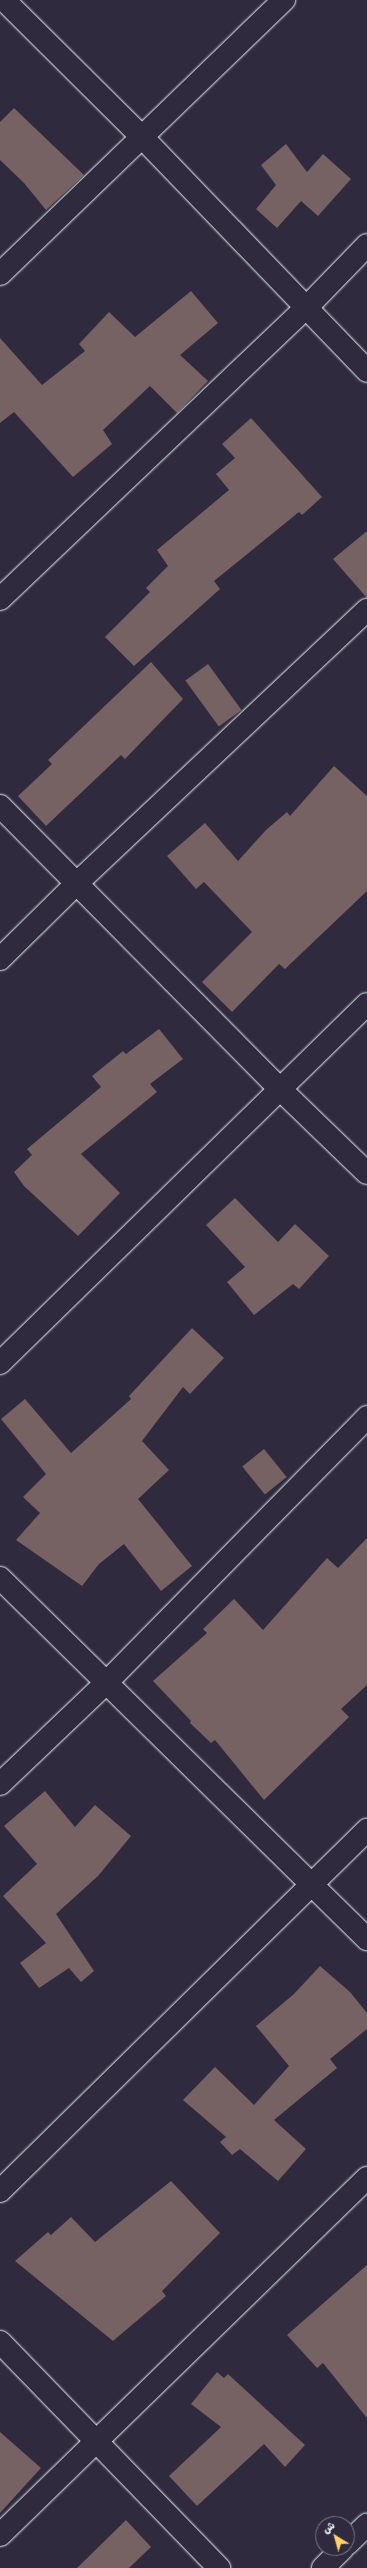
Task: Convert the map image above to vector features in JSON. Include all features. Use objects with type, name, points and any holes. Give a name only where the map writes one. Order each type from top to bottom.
[{"type":"street","points":[[4,0],[143,138],[367,371]]},
{"type":"street","points":[[0,274],[143,138],[284,0]]},
{"type":"street","points":[[0,599],[307,307],[367,245]]},
{"type":"street","points":[[0,959],[76,884],[367,610]]},
{"type":"street","points":[[0,806],[280,1089],[367,1173]]},
{"type":"street","points":[[0,1364],[367,1004]]},
{"type":"street","points":[[0,1784],[106,1683],[367,1417]]},
{"type":"street","points":[[0,1578],[367,1939]]},
{"type":"street","points":[[0,2192],[367,1830]]},
{"type":"street","points":[[0,2535],[367,2178]]},
{"type":"street","points":[[0,2342],[219,2568]]},
{"type":"street","points":[[355,2536],[367,2525]]},
{"type":"street","points":[[323,2568],[335,2556]]},
{"type":"building","points":[[14,108],[84,175],[46,210],[24,183],[0,160],[0,122]]},
{"type":"building","points":[[286,144],[307,172],[323,154],[351,179],[318,216],[301,201],[277,228],[256,209],[276,185],[261,165]]},
{"type":"building","points":[[191,291],[218,323],[180,355],[208,381],[177,413],[150,386],[103,430],[112,444],[73,477],[14,412],[0,423],[0,338],[42,385],[85,351],[79,344],[109,312],[135,337]]},
{"type":"building","points":[[251,418],[322,497],[302,515],[299,512],[214,581],[220,589],[134,666],[105,637],[150,592],[146,588],[168,566],[157,550],[229,490],[216,474],[235,458],[222,444]]},
{"type":"building","points":[[367,531],[367,598],[333,559]]},
{"type":"building","points":[[151,662],[183,699],[125,759],[121,755],[46,826],[18,796],[52,764],[48,760]]},
{"type":"building","points":[[208,664],[242,710],[219,727],[185,680]]},
{"type":"building","points":[[334,766],[367,796],[367,891],[285,969],[279,964],[232,1012],[202,982],[252,932],[204,882],[196,889],[167,856],[205,823],[238,861],[266,830],[287,812],[290,816]]},
{"type":"building","points":[[159,1029],[183,1059],[150,1084],[157,1092],[81,1154],[120,1193],[78,1236],[24,1186],[14,1172],[32,1155],[27,1149],[101,1087],[92,1076],[123,1051],[126,1054]]},
{"type":"building","points":[[235,1198],[278,1242],[295,1224],[329,1256],[299,1289],[293,1284],[254,1315],[227,1282],[245,1267],[206,1225]]},
{"type":"building","points":[[192,1328],[224,1358],[190,1394],[183,1387],[142,1441],[169,1470],[138,1499],[192,1566],[161,1591],[124,1544],[99,1564],[82,1586],[16,1540],[40,1513],[23,1497],[46,1474],[1,1419],[25,1399],[71,1453],[131,1399],[129,1396]]},
{"type":"building","points":[[264,1449],[287,1477],[265,1495],[242,1467]]},
{"type":"building","points":[[367,1538],[367,1685],[341,1709],[349,1717],[264,1800],[215,1740],[211,1743],[190,1723],[191,1721],[153,1681],[207,1633],[203,1629],[234,1599],[263,1630],[327,1558],[338,1568]]},
{"type":"building","points":[[45,1791],[75,1827],[95,1805],[131,1836],[98,1876],[56,1914],[94,1971],[81,1982],[69,1968],[39,1988],[20,1963],[46,1943],[3,1896],[37,1864],[4,1826]]},
{"type":"building","points":[[320,1966],[350,1992],[367,2013],[367,2029],[330,2059],[337,2068],[274,2120],[306,2149],[278,2181],[240,2149],[232,2155],[220,2142],[226,2137],[183,2100],[215,2067],[254,2105],[289,2066],[256,2026],[294,1994]]},
{"type":"building","points":[[171,2181],[220,2233],[162,2291],[166,2296],[113,2341],[15,2261],[48,2232],[51,2235],[71,2217],[95,2242]]},
{"type":"building","points":[[367,2265],[367,2418],[323,2363],[317,2368],[287,2335]]},
{"type":"building","points":[[217,2372],[224,2378],[228,2374],[305,2445],[285,2467],[264,2444],[197,2506],[169,2476],[221,2427],[191,2404]]},
{"type":"building","points":[[0,2432],[41,2468],[0,2513]]},
{"type":"building","points":[[126,2520],[151,2547],[129,2568],[77,2568]]}]
